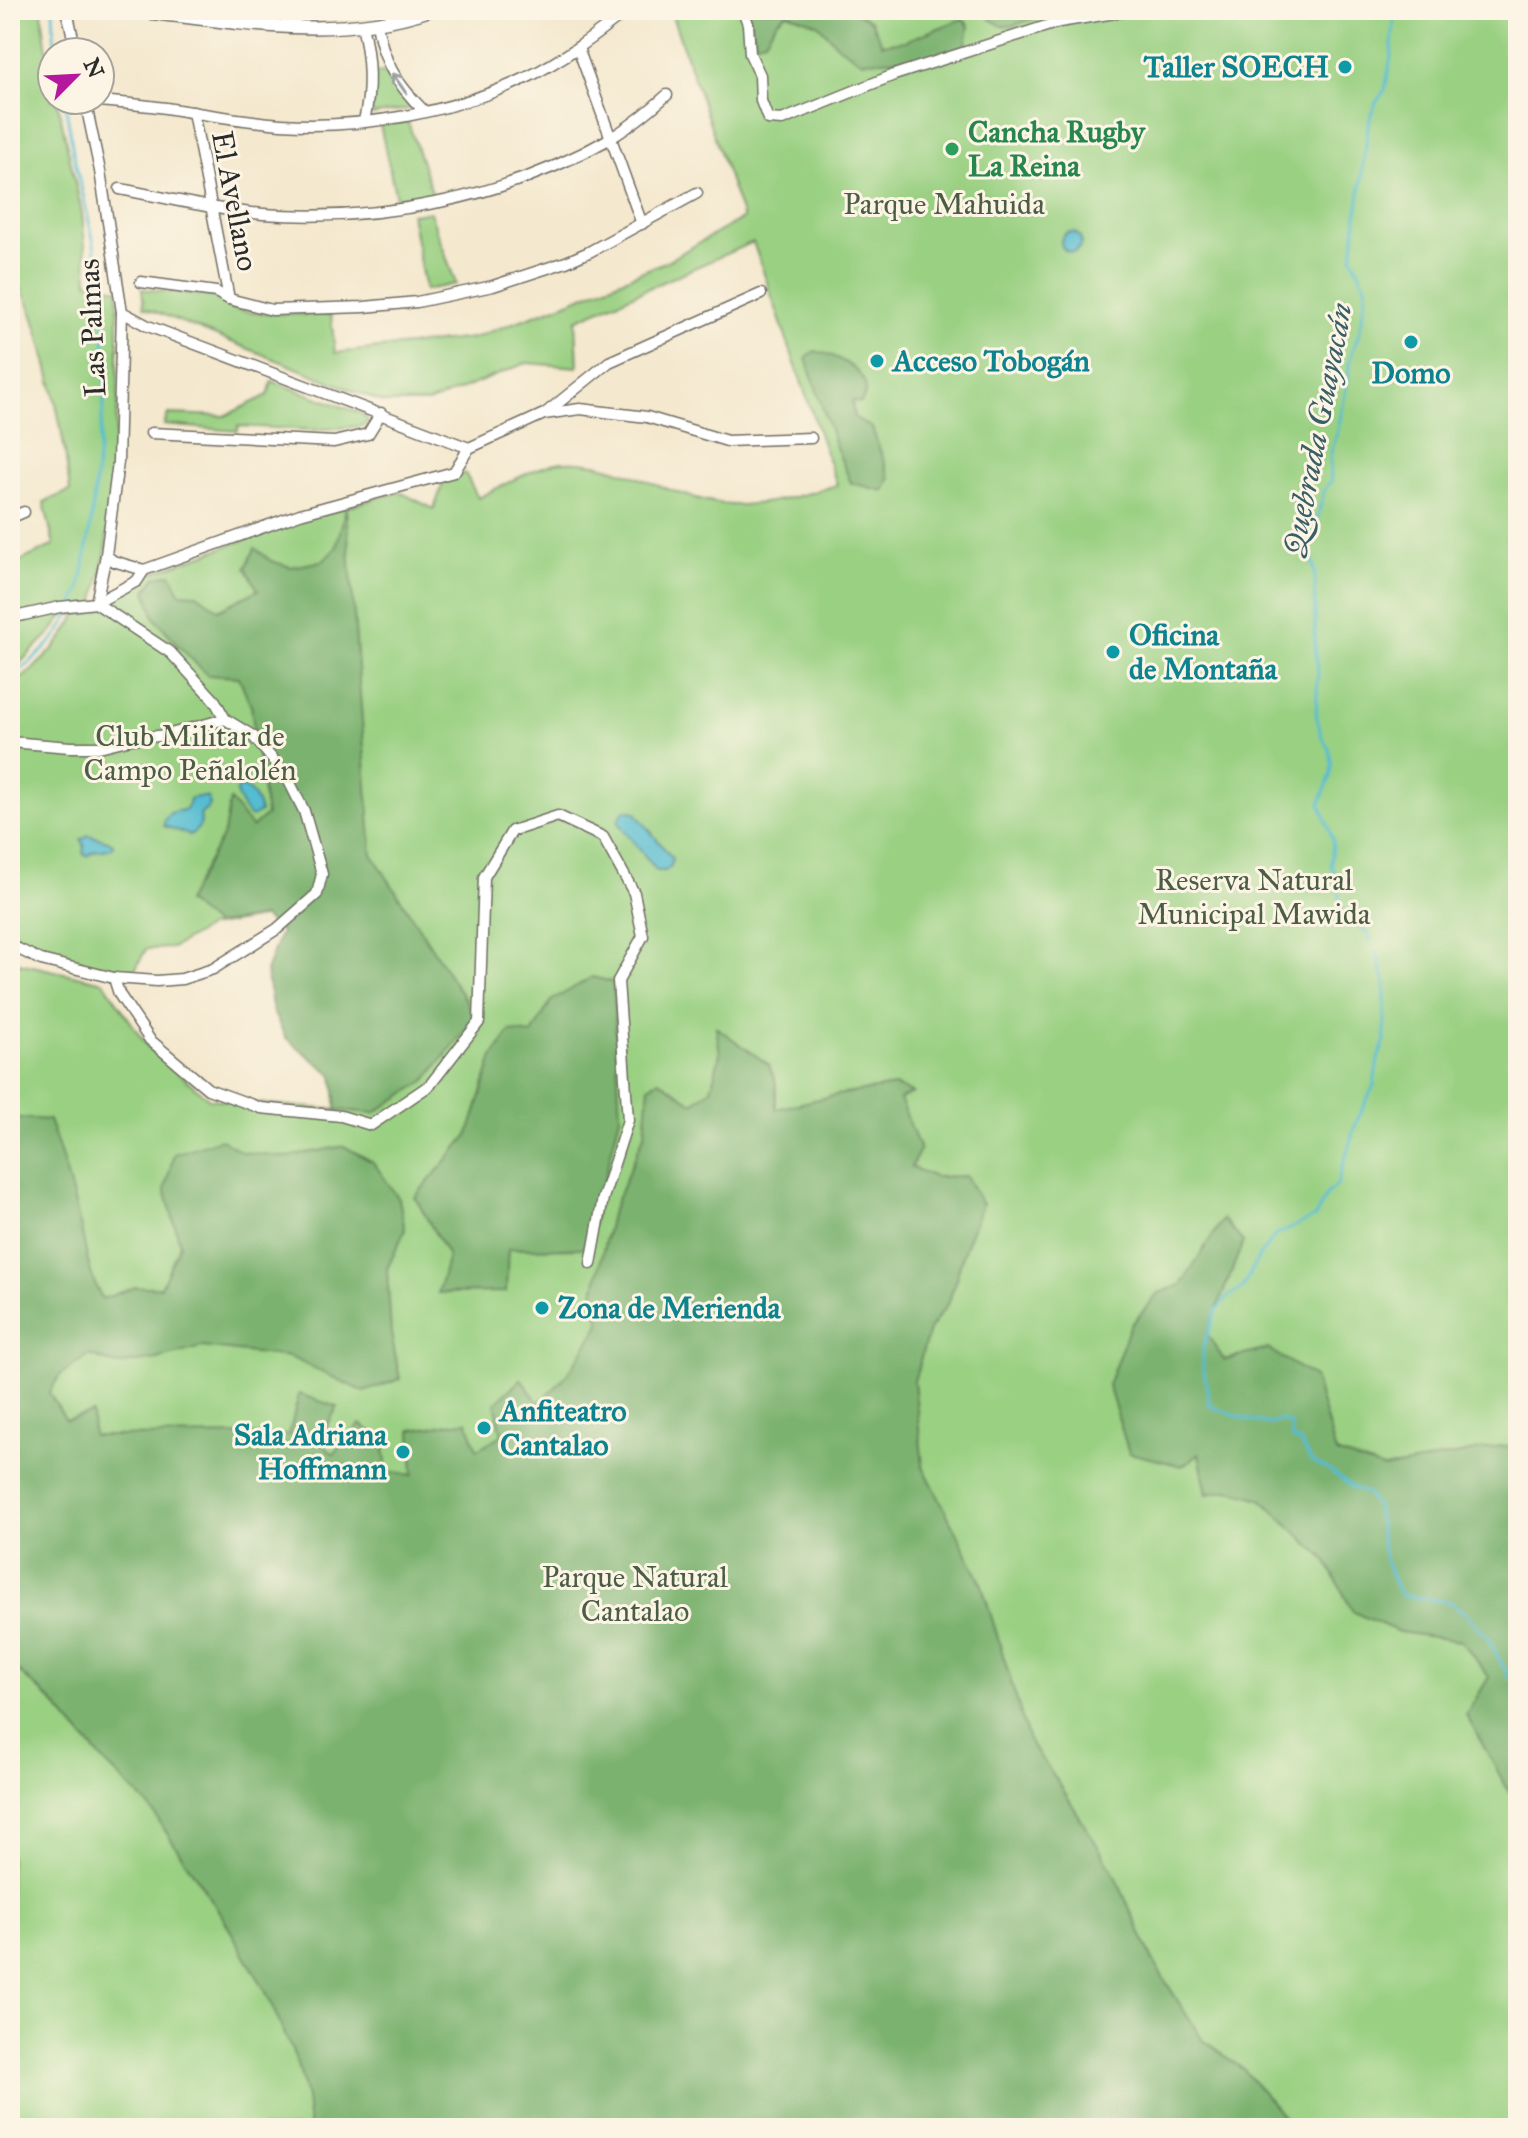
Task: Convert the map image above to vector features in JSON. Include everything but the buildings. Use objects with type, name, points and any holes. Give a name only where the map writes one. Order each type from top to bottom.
[{"type":"street","points":[[67,10],[73,36]]},
{"type":"street","points":[[128,10],[292,27],[334,28],[377,23],[430,10]]},
{"type":"street","points":[[116,103],[285,124],[364,121],[424,111],[491,92],[526,78],[578,48],[628,10]]},
{"type":"street","points":[[743,10],[748,24],[750,54],[760,75],[764,110],[768,119],[774,120],[793,116],[894,75],[1059,22],[1133,10]]},
{"type":"street","points":[[377,23],[388,67],[424,111]]},
{"type":"street","points":[[362,25],[369,52],[370,84],[364,121]]},
{"type":"street","points":[[578,48],[642,224]]},
{"type":"street","points":[[120,189],[260,214],[312,216],[416,206],[465,196],[514,181],[583,153],[612,138],[667,95]]},
{"type":"street","name":"El Avellano","points":[[193,112],[229,299]]},
{"type":"street","name":"Las Palmas","points":[[88,116],[122,312],[118,462],[106,555],[96,603]]},
{"type":"street","points":[[141,282],[216,292],[229,299],[272,310],[364,307],[443,297],[505,282],[566,262],[697,193]]},
{"type":"street","points":[[106,555],[113,561],[144,570],[300,514],[454,472],[469,448],[544,414],[609,362],[761,294]]},
{"type":"street","points":[[122,312],[148,326],[469,448]]},
{"type":"street","points":[[544,414],[580,409],[647,417],[727,441],[811,438]]},
{"type":"street","points":[[151,433],[334,442],[368,434],[381,413]]},
{"type":"street","points":[[10,518],[24,512]]},
{"type":"street","points":[[10,618],[96,603],[137,581],[144,570]]},
{"type":"street","points":[[10,945],[41,960],[114,978],[182,979],[213,969],[277,929],[317,894],[322,874],[304,811],[286,775],[253,736],[225,719],[215,701],[171,653],[96,603]]},
{"type":"street","points":[[10,742],[99,747],[167,735],[225,719]]},
{"type":"street","points":[[114,978],[119,994],[150,1040],[208,1089],[261,1108],[341,1116],[371,1125],[430,1085],[479,1022],[484,877],[512,831],[558,816],[603,837],[634,893],[643,936],[618,981],[628,1120],[603,1198],[591,1264]]},
{"type":"green space","points":[[10,10],[42,10],[45,36],[36,36],[36,116],[61,116],[82,213],[88,282],[118,289],[118,400],[106,549],[93,610],[149,574],[300,520],[400,492],[434,509],[444,480],[465,473],[478,498],[554,463],[580,462],[611,468],[692,497],[728,505],[778,501],[837,485],[753,242],[576,320],[578,367],[526,363],[428,403],[384,403],[144,307],[142,289],[212,296],[231,309],[255,313],[331,315],[335,353],[473,338],[665,262],[743,218],[670,10],[1509,10],[1518,42],[1518,2128],[10,2128],[10,957],[19,963],[104,982],[147,1046],[209,1099],[374,1113],[273,916],[209,927],[172,948],[146,949],[134,972],[72,961],[10,934],[10,687],[48,654],[65,635],[77,613],[64,615],[10,673],[10,566],[54,545],[44,502],[70,491],[60,423],[42,345],[27,301],[10,271]]},
{"type":"green space","points":[[747,10],[851,10],[871,21],[882,44],[905,41],[962,19],[969,25],[966,46],[926,58],[862,61],[839,47],[818,24],[787,13],[777,21],[765,40],[756,42]]},
{"type":"green space","points":[[986,10],[1081,10],[1002,26],[990,19]]},
{"type":"green space","points":[[386,72],[413,108],[371,115],[375,73]]},
{"type":"green space","points":[[408,122],[433,195],[397,202],[380,125]]},
{"type":"green space","points":[[430,212],[456,284],[425,290],[411,214]]},
{"type":"green space","points":[[815,351],[831,355],[855,369],[865,383],[866,391],[861,403],[852,401],[854,417],[872,428],[890,478],[884,491],[851,483],[806,358]]},
{"type":"green space","points":[[272,381],[363,414],[368,421],[362,426],[313,430],[238,426],[238,431],[164,425],[168,414],[225,416],[268,395]]},
{"type":"green space","points":[[346,508],[372,854],[476,1017],[425,1081],[374,1113],[337,1110],[333,1075],[286,1038],[273,1012],[266,971],[281,931],[263,917],[215,925],[186,902],[224,833],[230,800],[252,828],[266,815],[251,706],[239,677],[207,675],[155,618],[146,591],[156,577],[171,574],[180,593],[197,594],[219,610],[258,590],[246,568],[255,548],[271,561],[291,567],[323,561],[336,548]]},
{"type":"green space","points":[[592,977],[613,982],[620,1117],[587,1248],[508,1249],[506,1292],[438,1293],[448,1256],[415,1197],[469,1134],[493,1057],[510,1031],[532,1034],[551,1001]]},
{"type":"green space","name":"Parque Natural Cantalao","points":[[716,1027],[769,1065],[776,1084],[776,1109],[895,1086],[913,1093],[900,1099],[920,1150],[911,1167],[935,1177],[966,1176],[982,1204],[949,1302],[929,1330],[914,1381],[923,1466],[981,1582],[1029,1741],[1059,1783],[1113,1871],[1154,1963],[1202,2039],[1244,2070],[1294,2128],[309,2128],[298,2064],[265,1990],[222,1916],[148,1805],[106,1764],[51,1700],[10,1664],[10,1114],[19,1118],[49,1120],[91,1272],[102,1299],[135,1287],[161,1287],[180,1244],[165,1189],[174,1154],[221,1139],[242,1152],[287,1157],[344,1146],[373,1162],[399,1199],[405,1230],[387,1269],[391,1333],[400,1379],[364,1392],[290,1357],[202,1347],[157,1359],[117,1365],[89,1355],[60,1375],[49,1393],[66,1420],[92,1413],[93,1436],[289,1435],[299,1394],[337,1407],[319,1442],[334,1454],[360,1424],[383,1439],[387,1471],[413,1475],[411,1430],[467,1421],[477,1449],[502,1435],[495,1403],[521,1379],[538,1402],[557,1386],[580,1356],[600,1324],[594,1292],[611,1214],[645,1133],[649,1086],[659,1080],[693,1103],[711,1089],[720,1054]]},
{"type":"green space","points":[[1223,1219],[1243,1242],[1207,1334],[1224,1360],[1268,1349],[1314,1377],[1336,1453],[1384,1469],[1500,1446],[1518,1447],[1518,1796],[1512,1797],[1466,1715],[1489,1677],[1461,1641],[1399,1632],[1353,1612],[1326,1560],[1261,1499],[1230,1490],[1207,1494],[1199,1454],[1182,1466],[1129,1453],[1108,1385],[1130,1326],[1159,1293],[1181,1285]]},
{"type":"water","points":[[1071,232],[1078,235],[1081,242],[1078,249],[1071,252],[1064,249],[1061,242],[1064,235]]},
{"type":"water","points":[[240,787],[253,796],[260,812],[251,817],[246,812],[236,792]]},
{"type":"water","points":[[207,797],[210,804],[200,815],[201,824],[196,830],[190,835],[164,826],[169,814],[185,809],[190,799]]},
{"type":"water","points":[[625,810],[635,812],[672,858],[671,866],[665,871],[657,871],[619,824]]},
{"type":"water","points":[[88,835],[108,841],[113,844],[112,848],[84,855],[81,840]]},
{"type":"waterway","points":[[53,10],[54,36]]},
{"type":"waterway","name":"Quebrada Guayacán","points":[[1371,941],[1341,907],[1337,877],[1331,865],[1333,840],[1320,803],[1332,765],[1316,714],[1315,576],[1310,548],[1324,491],[1331,481],[1330,456],[1366,294],[1366,286],[1352,257],[1368,126],[1376,102],[1385,90],[1391,56],[1394,22],[1391,10],[1380,10]]},
{"type":"waterway","points":[[67,116],[94,243],[104,323],[105,390],[91,522],[80,589],[74,603]]},
{"type":"waterway","points":[[10,677],[54,639],[71,610]]},
{"type":"waterway","name":"Quebrada Guayacán","points":[[1376,952],[1385,982],[1385,1041],[1378,1059],[1374,1085],[1356,1123],[1337,1185],[1328,1192],[1315,1217],[1276,1235],[1260,1254],[1242,1289],[1228,1296],[1216,1311],[1203,1347],[1210,1406],[1270,1424],[1283,1420],[1291,1426],[1292,1439],[1300,1442],[1311,1461],[1367,1494],[1376,1506],[1385,1561],[1400,1595],[1450,1602],[1464,1612],[1486,1635],[1510,1679],[1518,1683]]},
{"type":"place","name":"Taller SOECH","points":[[1345,67]]},
{"type":"place","name":"Cancha Rugby La Reina","points":[[952,149]]},
{"type":"place","name":"Domo","points":[[1411,342]]},
{"type":"place","name":"Acceso Tobogán","points":[[877,361]]},
{"type":"place","name":"Oficina de Montaña","points":[[1113,652]]},
{"type":"place","name":"Zona de Merienda","points":[[542,1308]]},
{"type":"place","name":"Anfiteatro Cantalao","points":[[484,1428]]},
{"type":"place","name":"Sala Adriana Hoffmann","points":[[403,1452]]},
{"type":"park label","name":"Parque Mahuida","points":[[944,204]]},
{"type":"park label","name":"Club Militar de Campo Peñalolén","points":[[190,753]]},
{"type":"park label","name":"Reserva Natural Municipal Mawida","points":[[1254,897]]}]
